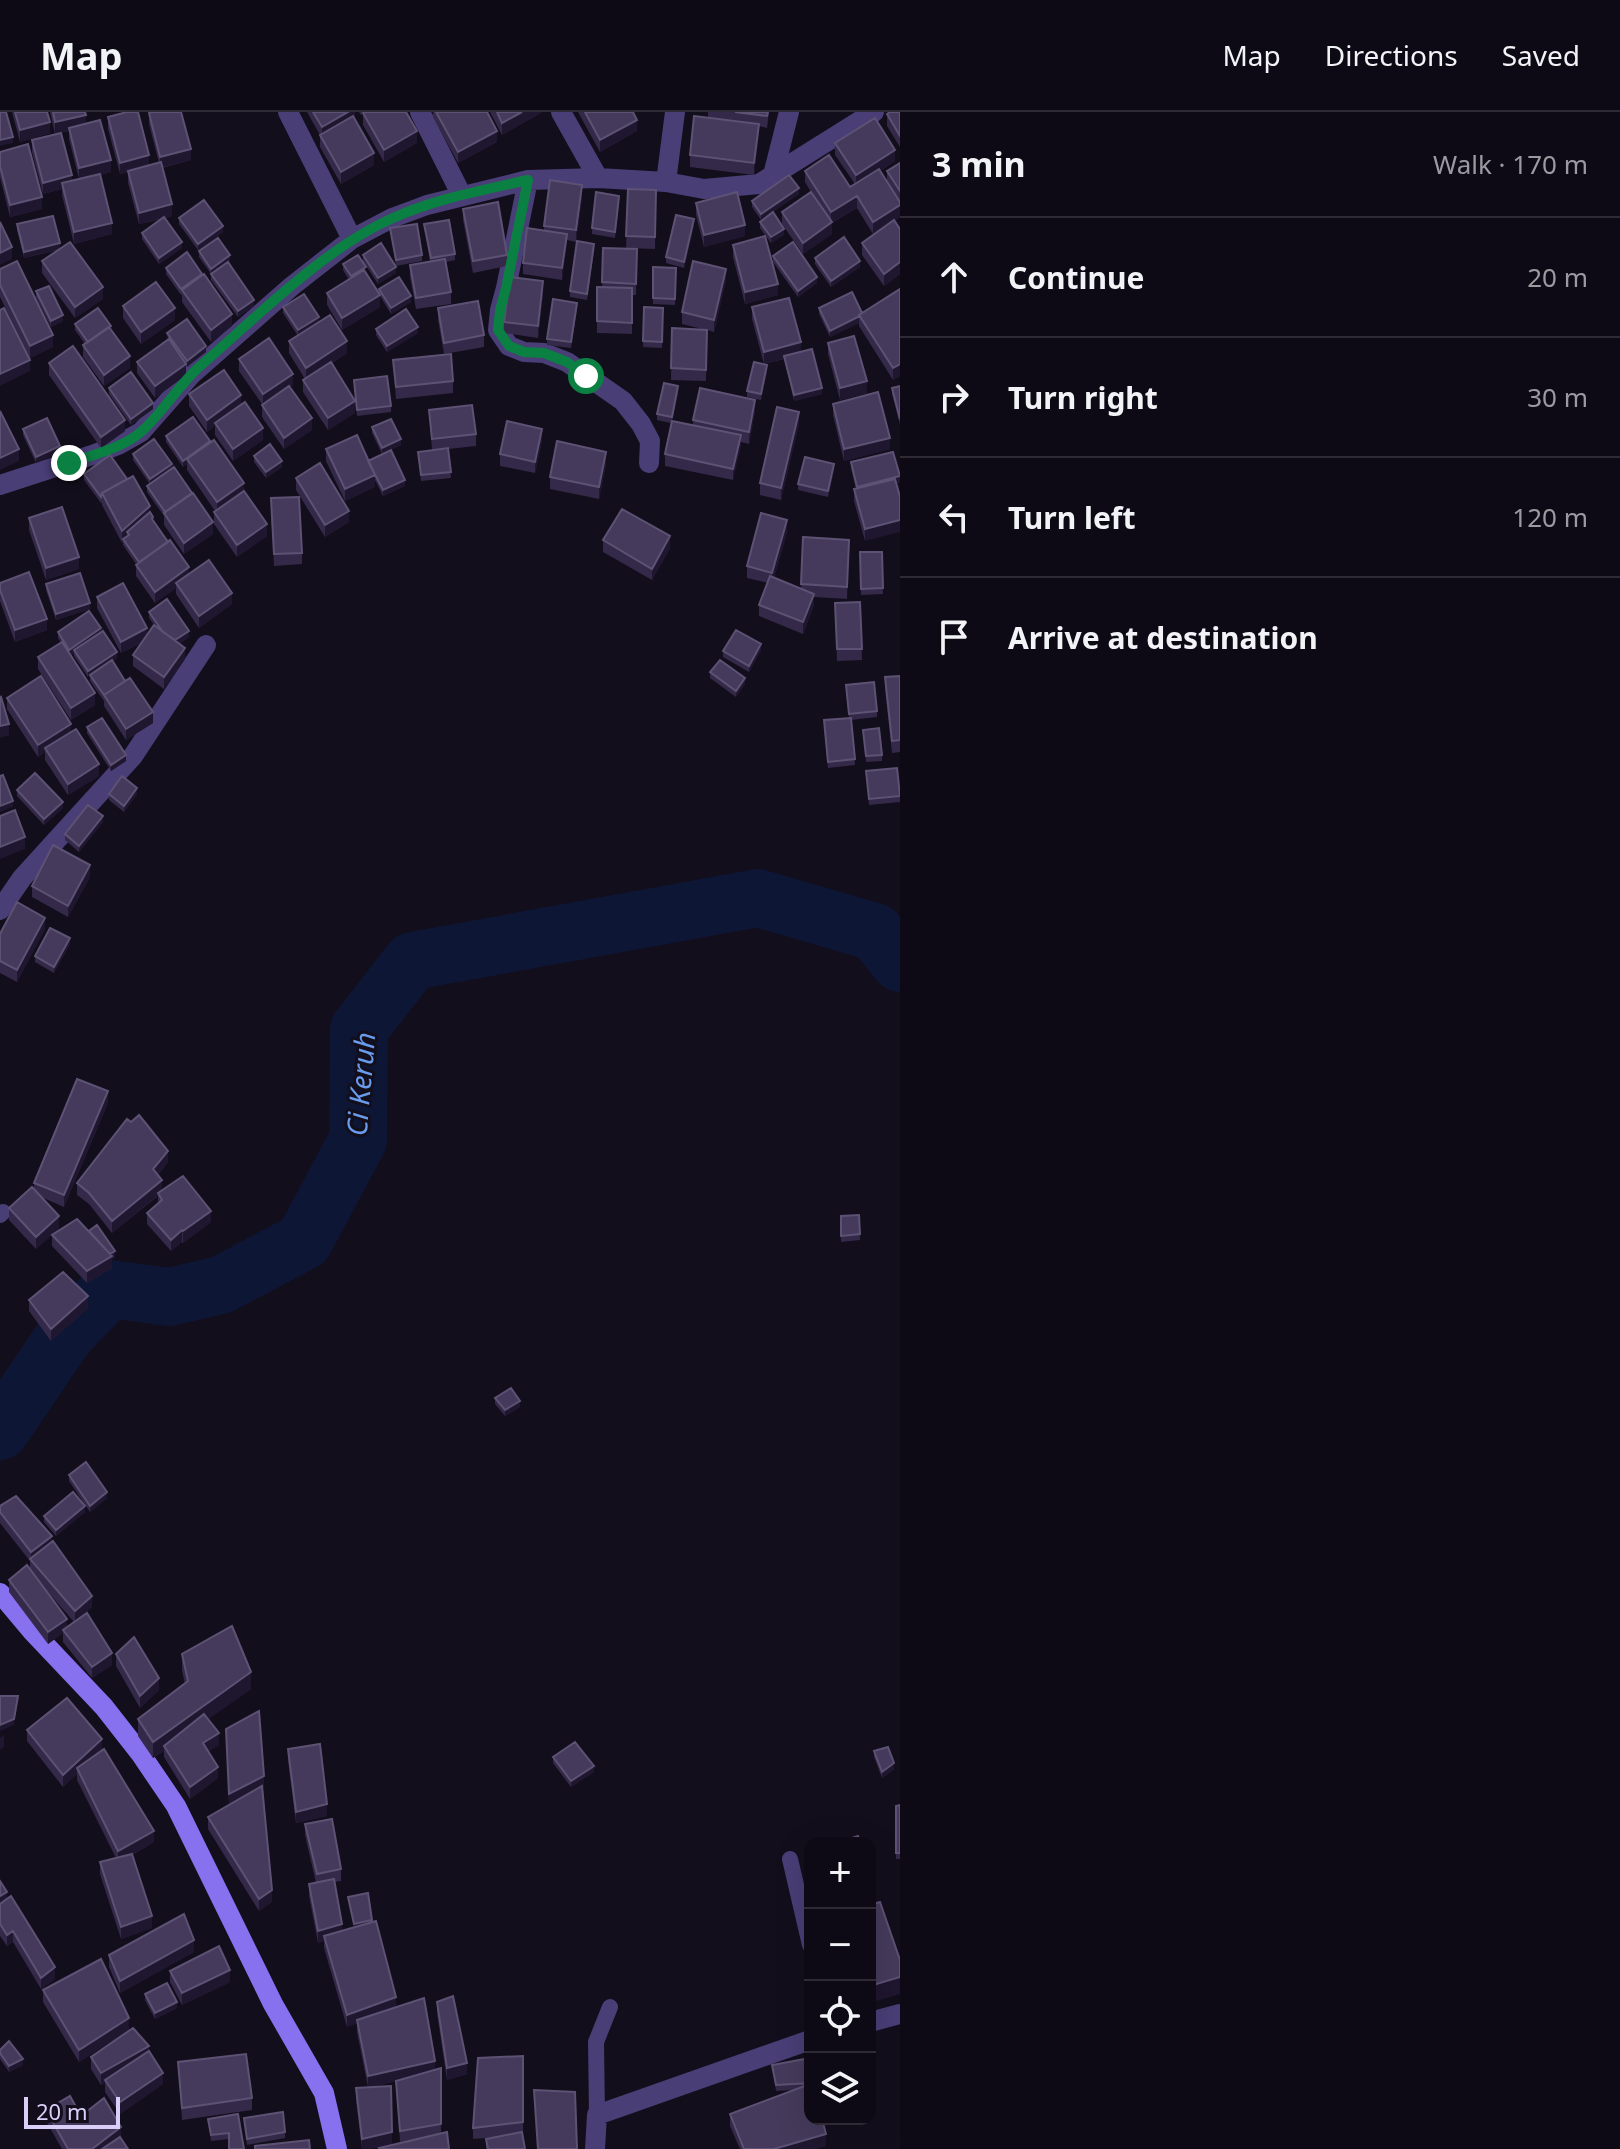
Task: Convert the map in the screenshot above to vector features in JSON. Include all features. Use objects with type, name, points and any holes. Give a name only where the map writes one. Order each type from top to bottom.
[{"type":"street","points":[[288,112],[352,239]]},
{"type":"street","points":[[420,112],[462,196]]},
{"type":"street","points":[[561,112],[598,178]]},
{"type":"street","points":[[666,182],[675,112]]},
{"type":"street","points":[[773,175],[789,112]]},
{"type":"street","points":[[0,485],[105,450],[141,432],[192,374],[292,286],[352,239],[392,218],[427,205],[528,180],[598,178],[666,182],[704,189],[759,184],[874,112]]},
{"type":"street","points":[[528,180],[498,330],[509,346],[524,352],[544,353],[567,362],[623,401],[650,441],[649,463]]},
{"type":"street","points":[[0,910],[22,878],[133,756],[206,645]]},
{"type":"street","points":[[0,1593],[104,1707],[176,1806],[273,2004],[324,2093],[337,2149]]},
{"type":"street","points":[[876,2020],[900,2014]]},
{"type":"street","points":[[595,2149],[597,2115],[804,2042]]},
{"type":"lane","points":[[790,1859],[804,1919]]},
{"type":"lane","points":[[597,2115],[596,2042],[610,2007]]},
{"type":"building","points":[[0,112],[6,112],[13,137],[0,140]]},
{"type":"building","points":[[15,112],[47,112],[50,122],[20,130]]},
{"type":"building","points":[[53,112],[85,112],[86,115],[55,122]]},
{"type":"building","points":[[138,112],[149,155],[120,163],[108,117]]},
{"type":"building","points":[[151,112],[181,112],[191,149],[160,157]]},
{"type":"building","points":[[313,112],[348,112],[322,127]]},
{"type":"building","points":[[365,112],[406,112],[417,131],[384,150]]},
{"type":"building","points":[[436,112],[487,112],[497,131],[458,152]]},
{"type":"building","points":[[497,112],[522,112],[502,123]]},
{"type":"building","points":[[585,112],[633,112],[637,120],[600,140]]},
{"type":"building","points":[[735,112],[768,112],[767,116]]},
{"type":"building","points":[[900,112],[900,136],[887,114]]},
{"type":"building","points":[[353,116],[374,153],[341,172],[320,135]]},
{"type":"building","points":[[694,116],[759,124],[754,163],[690,155]]},
{"type":"building","points":[[875,118],[895,150],[856,175],[835,143]]},
{"type":"building","points":[[100,120],[111,160],[79,168],[69,128]]},
{"type":"building","points":[[61,133],[72,175],[43,183],[32,140]]},
{"type":"building","points":[[28,144],[42,197],[10,205],[0,166],[0,152]]},
{"type":"building","points":[[829,155],[850,187],[879,169],[900,205],[873,222],[857,196],[831,212],[805,171]]},
{"type":"building","points":[[161,162],[172,204],[139,213],[128,171]]},
{"type":"building","points":[[900,163],[900,191],[887,171]]},
{"type":"building","points":[[100,174],[112,223],[74,232],[62,183]]},
{"type":"building","points":[[789,175],[799,188],[761,214],[752,201]]},
{"type":"building","points":[[550,180],[582,185],[576,230],[544,226]]},
{"type":"building","points":[[628,189],[656,190],[655,237],[626,236]]},
{"type":"building","points":[[596,192],[619,196],[615,232],[592,228]]},
{"type":"building","points":[[737,192],[745,225],[704,235],[696,203]]},
{"type":"building","points":[[811,192],[832,222],[803,243],[782,212]]},
{"type":"building","points":[[204,200],[223,226],[198,244],[179,218]]},
{"type":"building","points":[[498,202],[507,255],[473,261],[463,209]]},
{"type":"building","points":[[773,212],[784,229],[771,237],[760,222]]},
{"type":"building","points":[[676,215],[694,219],[684,262],[666,257]]},
{"type":"building","points":[[53,216],[60,243],[24,252],[17,224]]},
{"type":"building","points":[[164,217],[182,242],[159,258],[142,233]]},
{"type":"building","points":[[449,220],[455,254],[431,258],[424,224]]},
{"type":"building","points":[[894,220],[900,229],[900,262],[884,274],[862,243]]},
{"type":"building","points":[[0,222],[12,247],[0,253]]},
{"type":"building","points":[[417,224],[422,255],[396,260],[390,228]]},
{"type":"building","points":[[527,228],[567,234],[562,268],[523,263]]},
{"type":"building","points":[[765,236],[778,284],[745,292],[733,245]]},
{"type":"building","points":[[844,237],[860,261],[831,281],[815,258]]},
{"type":"building","points":[[218,238],[230,255],[211,269],[199,251]]},
{"type":"building","points":[[577,241],[594,244],[587,294],[570,291]]},
{"type":"building","points":[[70,242],[103,287],[75,307],[42,261]]},
{"type":"building","points":[[793,242],[817,277],[798,291],[773,256]]},
{"type":"building","points":[[381,243],[396,267],[378,278],[363,255]]},
{"type":"building","points":[[603,248],[637,249],[636,284],[602,282]]},
{"type":"building","points":[[187,252],[202,274],[181,289],[166,268]]},
{"type":"building","points":[[358,255],[366,267],[351,276],[343,264]]},
{"type":"building","points":[[445,259],[451,292],[416,298],[410,265]]},
{"type":"building","points":[[17,261],[53,335],[30,346],[0,285],[0,269]]},
{"type":"building","points":[[693,261],[726,269],[714,320],[682,312]]},
{"type":"building","points":[[228,262],[254,300],[238,311],[211,274]]},
{"type":"building","points":[[653,267],[676,268],[675,299],[653,298]]},
{"type":"building","points":[[364,270],[380,295],[342,318],[327,293]]},
{"type":"building","points":[[204,274],[232,314],[211,330],[182,290]]},
{"type":"building","points":[[399,277],[411,296],[391,308],[379,289]]},
{"type":"building","points":[[510,277],[543,281],[538,326],[504,322]]},
{"type":"building","points":[[156,282],[175,308],[141,332],[123,306]]},
{"type":"building","points":[[49,286],[63,315],[51,321],[36,291]]},
{"type":"building","points":[[597,287],[632,288],[632,323],[597,321]]},
{"type":"building","points":[[900,289],[900,364],[893,368],[859,315]]},
{"type":"building","points":[[852,292],[862,313],[830,331],[819,308]]},
{"type":"building","points":[[304,294],[319,317],[298,330],[283,307]]},
{"type":"building","points":[[789,298],[801,342],[764,352],[752,307]]},
{"type":"building","points":[[553,299],[577,303],[571,342],[547,339]]},
{"type":"building","points":[[478,301],[484,335],[444,343],[438,308]]},
{"type":"building","points":[[644,307],[663,308],[662,342],[643,341]]},
{"type":"building","points":[[4,308],[30,360],[0,374],[0,310]]},
{"type":"building","points":[[98,308],[111,326],[88,342],[75,324]]},
{"type":"building","points":[[406,309],[418,327],[387,346],[376,329]]},
{"type":"building","points":[[330,315],[347,341],[306,368],[289,341]]},
{"type":"building","points":[[187,319],[206,346],[187,361],[167,333]]},
{"type":"building","points":[[109,327],[130,356],[104,375],[83,345]]},
{"type":"building","points":[[672,328],[707,330],[706,370],[671,368]]},
{"type":"building","points":[[854,336],[867,381],[840,388],[828,343]]},
{"type":"building","points":[[269,338],[293,374],[263,394],[239,359]]},
{"type":"building","points":[[169,339],[186,364],[155,386],[137,362]]},
{"type":"building","points":[[73,346],[125,420],[101,437],[49,363]]},
{"type":"building","points":[[812,349],[822,388],[794,395],[784,356]]},
{"type":"building","points":[[451,354],[453,381],[396,387],[393,360]]},
{"type":"building","points":[[331,362],[355,401],[328,418],[303,380]]},
{"type":"building","points":[[754,362],[767,365],[761,394],[747,391]]},
{"type":"building","points":[[224,370],[241,395],[207,420],[189,394]]},
{"type":"building","points":[[131,372],[153,403],[131,419],[109,388]]},
{"type":"building","points":[[387,376],[391,406],[357,410],[354,380]]},
{"type":"building","points":[[664,383],[678,386],[672,417],[657,414]]},
{"type":"building","points":[[289,386],[312,418],[284,438],[262,405]]},
{"type":"building","points":[[900,386],[900,419],[892,388]]},
{"type":"building","points":[[700,388],[755,400],[749,432],[693,420]]},
{"type":"building","points":[[878,392],[890,438],[844,449],[833,404]]},
{"type":"building","points":[[245,402],[263,428],[233,449],[215,423]]},
{"type":"building","points":[[472,405],[476,434],[432,439],[429,410]]},
{"type":"building","points":[[777,407],[799,412],[781,488],[760,483]]},
{"type":"building","points":[[0,411],[19,449],[0,458]]},
{"type":"building","points":[[193,417],[210,441],[183,461],[166,436]]},
{"type":"building","points":[[47,418],[60,446],[36,457],[23,429]]},
{"type":"building","points":[[391,419],[401,439],[382,448],[372,427]]},
{"type":"building","points":[[507,421],[542,429],[535,462],[500,454]]},
{"type":"building","points":[[672,421],[741,435],[733,469],[665,454]]},
{"type":"building","points":[[357,435],[375,475],[345,489],[326,449]]},
{"type":"building","points":[[154,439],[172,464],[150,479],[133,454]]},
{"type":"building","points":[[214,440],[244,483],[217,502],[187,459]]},
{"type":"building","points":[[557,441],[606,452],[599,487],[550,477]]},
{"type":"building","points":[[270,444],[282,461],[266,472],[254,456]]},
{"type":"building","points":[[448,448],[451,472],[421,475],[418,452]]},
{"type":"building","points":[[391,450],[405,480],[383,490],[368,461]]},
{"type":"building","points":[[893,452],[900,476],[857,487],[851,462]]},
{"type":"building","points":[[110,455],[127,479],[102,493],[101,497],[84,474]]},
{"type":"building","points":[[805,457],[834,464],[828,491],[798,484]]},
{"type":"building","points":[[320,463],[349,511],[325,525],[296,478]]},
{"type":"building","points":[[174,467],[192,493],[165,512],[147,486]]},
{"type":"building","points":[[133,476],[150,506],[122,531],[102,493]]},
{"type":"building","points":[[895,479],[900,497],[900,520],[865,529],[854,489]]},
{"type":"building","points":[[244,491],[267,524],[237,545],[214,512]]},
{"type":"building","points":[[193,493],[213,522],[184,543],[164,513]]},
{"type":"building","points":[[299,497],[302,553],[274,554],[271,498]]},
{"type":"building","points":[[62,507],[79,557],[46,568],[29,518]]},
{"type":"building","points":[[622,509],[670,536],[652,569],[603,540]]},
{"type":"building","points":[[150,512],[168,542],[139,562],[123,539]]},
{"type":"building","points":[[761,513],[787,520],[772,573],[747,566]]},
{"type":"building","points":[[803,537],[849,540],[847,587],[801,584]]},
{"type":"building","points":[[170,540],[189,567],[155,592],[136,565]]},
{"type":"building","points":[[860,552],[882,552],[883,588],[861,589]]},
{"type":"building","points":[[209,560],[232,593],[199,616],[176,583]]},
{"type":"building","points":[[29,572],[47,619],[15,630],[0,583]]},
{"type":"building","points":[[80,573],[90,603],[56,614],[46,584]]},
{"type":"building","points":[[770,576],[814,594],[803,622],[759,605]]},
{"type":"building","points":[[123,583],[147,628],[121,642],[97,597]]},
{"type":"building","points":[[167,599],[189,631],[175,640],[163,632],[149,612]]},
{"type":"building","points":[[860,602],[862,649],[837,649],[835,603]]},
{"type":"building","points":[[89,611],[101,628],[69,650],[58,632]]},
{"type":"building","points":[[154,625],[185,648],[164,677],[133,655]]},
{"type":"building","points":[[736,630],[761,644],[749,666],[723,651]]},
{"type":"building","points":[[103,631],[117,652],[88,671],[74,650]]},
{"type":"building","points":[[62,642],[95,693],[71,708],[38,657]]},
{"type":"building","points":[[112,660],[125,681],[104,695],[90,675]]},
{"type":"building","points":[[720,660],[745,678],[736,691],[710,672]]},
{"type":"building","points":[[41,676],[71,724],[38,745],[7,698]]},
{"type":"building","points":[[900,676],[900,740],[892,741],[885,677]]},
{"type":"building","points":[[130,678],[153,712],[126,729],[104,695]]},
{"type":"building","points":[[874,682],[877,711],[849,714],[846,685]]},
{"type":"building","points":[[0,698],[9,724],[0,726]]},
{"type":"building","points":[[102,718],[126,755],[111,765],[87,727]]},
{"type":"building","points":[[851,718],[855,759],[828,762],[824,720]]},
{"type":"building","points":[[879,728],[882,755],[866,756],[863,730]]},
{"type":"building","points":[[76,729],[99,764],[68,784],[45,748]]},
{"type":"building","points":[[897,768],[900,796],[869,799],[866,771]]},
{"type":"building","points":[[35,773],[63,802],[44,819],[17,790]]},
{"type":"building","points":[[3,775],[13,801],[0,806],[0,776]]},
{"type":"building","points":[[122,776],[137,788],[124,806],[109,794]]},
{"type":"building","points":[[88,805],[103,816],[79,846],[65,834]]},
{"type":"building","points":[[15,810],[25,837],[0,847],[0,816]]},
{"type":"building","points":[[53,845],[90,865],[68,906],[32,886]]},
{"type":"building","points":[[17,902],[45,918],[17,970],[0,961],[0,934]]},
{"type":"building","points":[[50,928],[70,938],[54,967],[35,956]]},
{"type":"building","points":[[77,1079],[108,1091],[64,1195],[34,1183]]},
{"type":"building","points":[[139,1115],[168,1151],[153,1169],[162,1180],[112,1221],[77,1183],[127,1119],[131,1122]]},
{"type":"building","points":[[183,1176],[211,1211],[171,1240],[147,1213],[162,1200],[158,1193]]},
{"type":"building","points":[[32,1187],[59,1216],[36,1237],[9,1208]]},
{"type":"building","points":[[859,1215],[860,1234],[841,1236],[841,1216]]},
{"type":"building","points":[[77,1219],[112,1256],[87,1271],[52,1235]]},
{"type":"building","points":[[97,1225],[115,1251],[110,1254],[89,1231]]},
{"type":"building","points":[[63,1272],[88,1296],[51,1329],[29,1300]]},
{"type":"building","points":[[511,1388],[520,1401],[505,1410],[495,1398]]},
{"type":"building","points":[[86,1462],[107,1492],[90,1506],[69,1475]]},
{"type":"building","points":[[73,1492],[85,1506],[56,1530],[44,1516]]},
{"type":"building","points":[[16,1496],[52,1536],[31,1552],[0,1512],[0,1506]]},
{"type":"building","points":[[53,1541],[92,1596],[75,1611],[30,1559]]},
{"type":"building","points":[[27,1565],[67,1619],[48,1632],[9,1580]]},
{"type":"building","points":[[87,1613],[112,1653],[92,1667],[63,1630]]},
{"type":"building","points":[[232,1626],[251,1672],[153,1742],[138,1719],[188,1681],[182,1654]]},
{"type":"building","points":[[134,1637],[159,1678],[140,1696],[116,1654]]},
{"type":"building","points":[[0,1696],[18,1696],[14,1719],[0,1725]]},
{"type":"building","points":[[67,1698],[102,1739],[63,1775],[27,1730]]},
{"type":"building","points":[[259,1711],[264,1776],[229,1794],[226,1729]]},
{"type":"building","points":[[204,1714],[219,1733],[203,1743],[218,1767],[190,1787],[164,1746]]},
{"type":"building","points":[[575,1742],[594,1766],[571,1781],[553,1757]]},
{"type":"building","points":[[320,1744],[327,1804],[296,1812],[288,1749]]},
{"type":"building","points":[[888,1747],[894,1763],[882,1772],[874,1751]]},
{"type":"building","points":[[104,1749],[154,1831],[118,1851],[77,1768]]},
{"type":"building","points":[[262,1786],[272,1890],[259,1899],[208,1817]]},
{"type":"building","points":[[900,1805],[900,1853],[896,1853],[896,1806]]},
{"type":"building","points":[[332,1819],[341,1869],[317,1874],[305,1824]]},
{"type":"building","points":[[132,1854],[152,1916],[121,1927],[100,1862]]},
{"type":"building","points":[[334,1879],[342,1924],[318,1931],[309,1884]]},
{"type":"building","points":[[0,1881],[7,1892],[0,1896]]},
{"type":"building","points":[[368,1893],[372,1920],[354,1924],[348,1897]]},
{"type":"building","points":[[11,1896],[55,1967],[41,1978],[13,1931],[7,1935],[0,1924],[0,1904]]},
{"type":"building","points":[[880,1902],[900,1960],[900,1977],[876,1984],[876,1909],[876,1903]]},
{"type":"building","points":[[184,1914],[194,1940],[120,1981],[109,1955]]},
{"type":"building","points":[[376,1921],[396,1997],[347,2015],[324,1936]]},
{"type":"building","points":[[219,1946],[230,1970],[182,1993],[170,1971]]},
{"type":"building","points":[[101,1959],[129,2018],[79,2050],[43,1990]]},
{"type":"building","points":[[167,1983],[177,2002],[155,2013],[145,1994]]},
{"type":"building","points":[[453,1996],[467,2063],[447,2068],[437,2002]]},
{"type":"building","points":[[424,1998],[435,2061],[368,2076],[357,2020]]},
{"type":"building","points":[[133,2028],[149,2046],[101,2073],[91,2057]]},
{"type":"building","points":[[9,2041],[23,2059],[9,2066],[0,2050]]},
{"type":"building","points":[[149,2051],[163,2073],[120,2102],[105,2080]]},
{"type":"building","points":[[246,2054],[252,2098],[182,2108],[178,2062]]},
{"type":"building","points":[[523,2056],[523,2122],[473,2128],[478,2058]]},
{"type":"building","points":[[804,2059],[804,2083],[776,2085],[772,2065]]},
{"type":"building","points":[[441,2068],[441,2124],[400,2131],[396,2081]]},
{"type":"building","points":[[391,2086],[392,2132],[362,2139],[356,2088]]},
{"type":"building","points":[[804,2086],[804,2125],[824,2125],[826,2134],[774,2149],[744,2149],[730,2114]]},
{"type":"building","points":[[534,2090],[575,2092],[577,2149],[538,2149]]},
{"type":"building","points":[[70,2096],[81,2116],[104,2098],[121,2127],[92,2149],[68,2149],[46,2110]]},
{"type":"building","points":[[283,2112],[285,2132],[247,2139],[244,2118]]},
{"type":"building","points":[[238,2114],[244,2149],[229,2149],[229,2133],[211,2135],[208,2119]]},
{"type":"building","points":[[447,2132],[449,2149],[379,2148]]},
{"type":"building","points":[[522,2132],[525,2149],[488,2149],[486,2139]]},
{"type":"building","points":[[120,2137],[128,2149],[102,2149]]},
{"type":"building","points":[[309,2140],[310,2149],[255,2149],[255,2146]]},
{"type":"waterway","name":"Ci Keruh","points":[[0,1431],[66,1334],[110,1289],[169,1297],[221,1285],[304,1241],[358,1140],[359,1029],[412,961],[758,898],[875,932],[900,963]]},
{"type":"route","points":[[69,463],[118,445],[141,432],[192,374],[292,286],[352,239],[392,218],[427,205],[528,180],[498,330],[509,346],[524,352],[544,353],[567,362],[586,376]]}]
